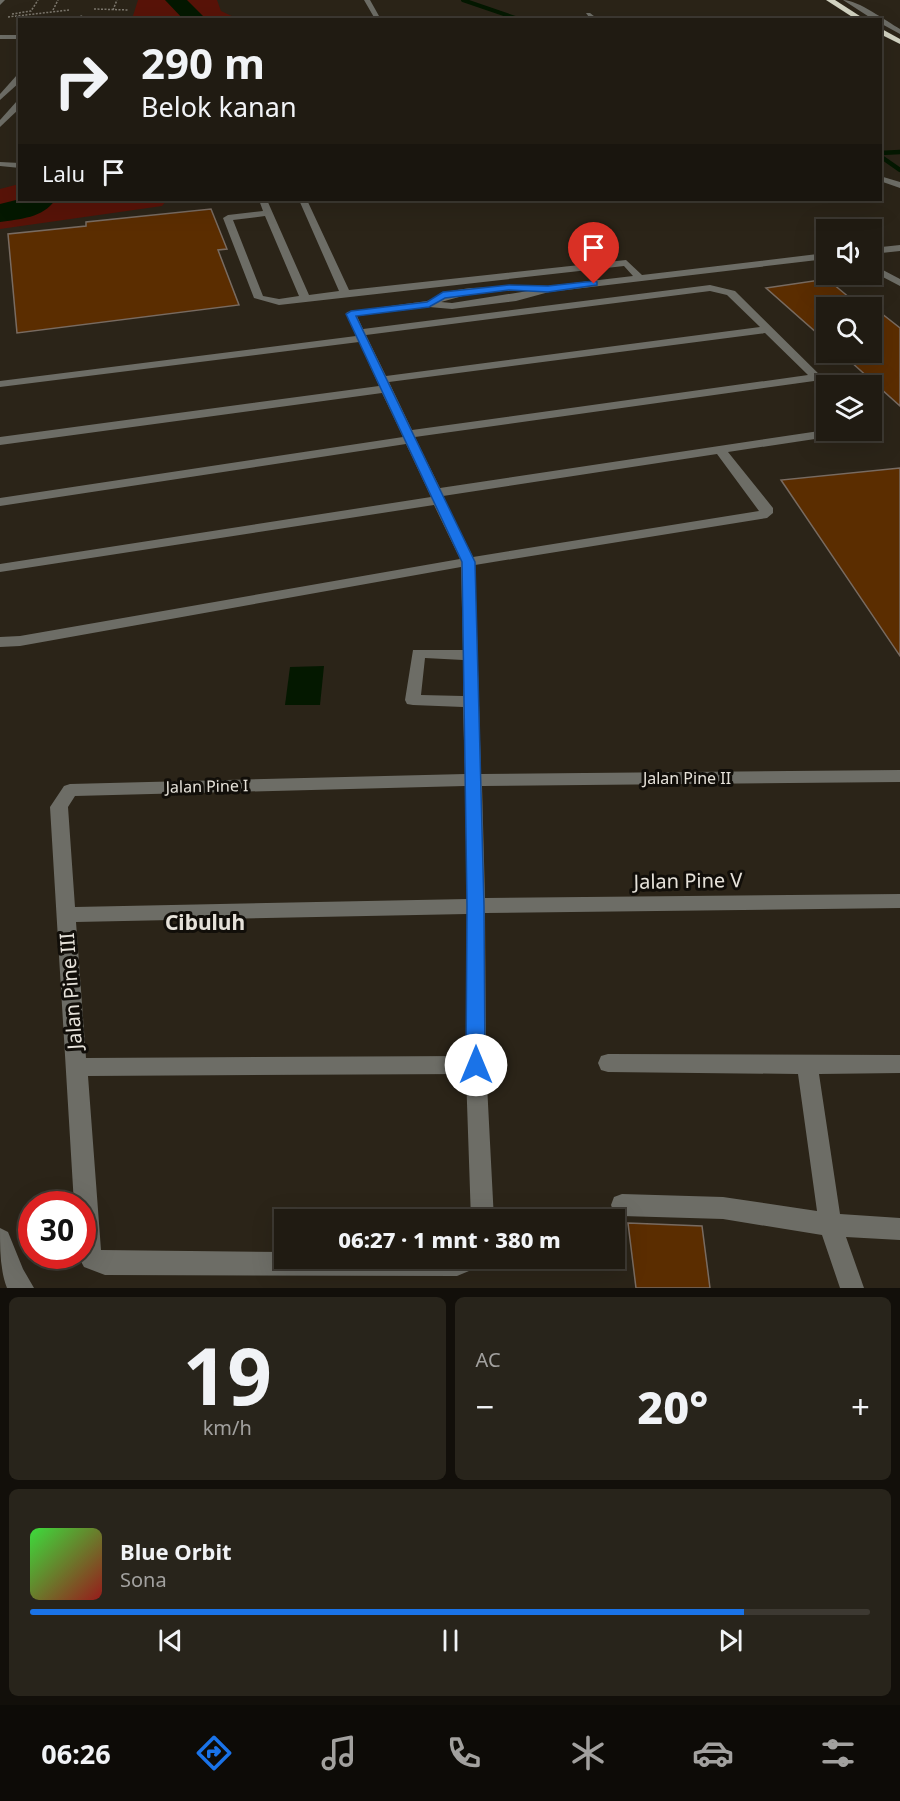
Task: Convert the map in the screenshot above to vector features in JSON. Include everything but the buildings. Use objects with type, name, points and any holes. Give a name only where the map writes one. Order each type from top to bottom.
[{"type":"highway","points":[[830,0],[860,18]]},
{"type":"highway","points":[[882,31],[900,42]]},
{"type":"street","points":[[367,0],[376,18]]},
{"type":"street","points":[[846,0],[877,18]]},
{"type":"street","points":[[588,14],[593,18]]},
{"type":"street","points":[[882,21],[900,32]]},
{"type":"street","points":[[0,37],[18,37]]},
{"type":"street","points":[[0,83],[16,80]]},
{"type":"street","points":[[0,98],[16,80]]},
{"type":"street","points":[[0,125],[18,105]]},
{"type":"street","points":[[0,164],[18,166]]},
{"type":"street","points":[[882,179],[900,185]]},
{"type":"street","points":[[263,201],[305,298]]},
{"type":"street","points":[[303,201],[346,295]]},
{"type":"street","points":[[269,213],[228,218],[260,298],[279,302],[626,263],[640,278]]},
{"type":"street","points":[[882,250],[900,248]]},
{"type":"street","points":[[483,1209],[476,1065],[474,780],[468,562],[351,314],[429,304],[452,306],[516,298],[548,289],[816,257]]},
{"type":"street","points":[[882,272],[900,269]]},
{"type":"street","points":[[882,276],[900,283]]},
{"type":"street","points":[[0,384],[710,288],[731,293],[816,376]]},
{"type":"street","points":[[0,441],[768,329]]},
{"type":"street","points":[[0,502],[409,437],[816,377]]},
{"type":"street","points":[[0,568],[816,435]]},
{"type":"street","points":[[0,642],[20,641],[468,562],[766,513],[766,508],[720,450]]},
{"type":"street","points":[[471,655],[418,653],[413,700],[471,702]]},
{"type":"street","name":"Jalan Pine II","points":[[474,780],[900,776]]},
{"type":"street","name":"Jalan Pine I","points":[[65,915],[59,807],[70,790],[474,780]]},
{"type":"street","name":"Jalan Pine V","points":[[65,915],[476,906],[900,901]]},
{"type":"street","name":"Jalan Pine III","points":[[65,915],[89,1253],[96,1262],[105,1263],[274,1263]]},
{"type":"street","points":[[608,1063],[900,1064]]},
{"type":"street","points":[[76,1067],[476,1065]]},
{"type":"street","points":[[807,1065],[830,1225],[852,1288]]},
{"type":"street","points":[[622,1205],[723,1208],[830,1225],[900,1229]]},
{"type":"street","points":[[0,1240],[14,1277],[22,1288]]},
{"type":"path","points":[[18,12],[31,11],[38,0]]},
{"type":"path","points":[[1,17],[32,16],[52,10],[58,0]]},
{"type":"path","points":[[113,10],[117,0]]},
{"type":"path","points":[[94,8],[129,10]]},
{"type":"shaded area","points":[[138,0],[217,0],[221,11],[236,18],[132,18]]},
{"type":"shaded area","points":[[18,184],[18,201],[166,201],[162,206],[0,229],[0,189]]},
{"type":"shaded area","points":[[324,666],[320,705],[285,705],[290,667]]},
{"type":"waterway","name":"Cibuluh","points":[[175,0],[195,18]]},
{"type":"waterway","points":[[463,0],[515,18]]},
{"type":"waterway","points":[[882,153],[900,152]]},
{"type":"waterway","points":[[882,157],[900,170]]},
{"type":"waterway","points":[[0,213],[22,210],[38,201]]},
{"type":"district","name":"Cibuluh","points":[[205,923]]},
{"type":"route","points":[[476,1065],[474,780],[468,562],[351,314],[429,304],[443,295],[509,287],[548,289],[594,284]]}]
